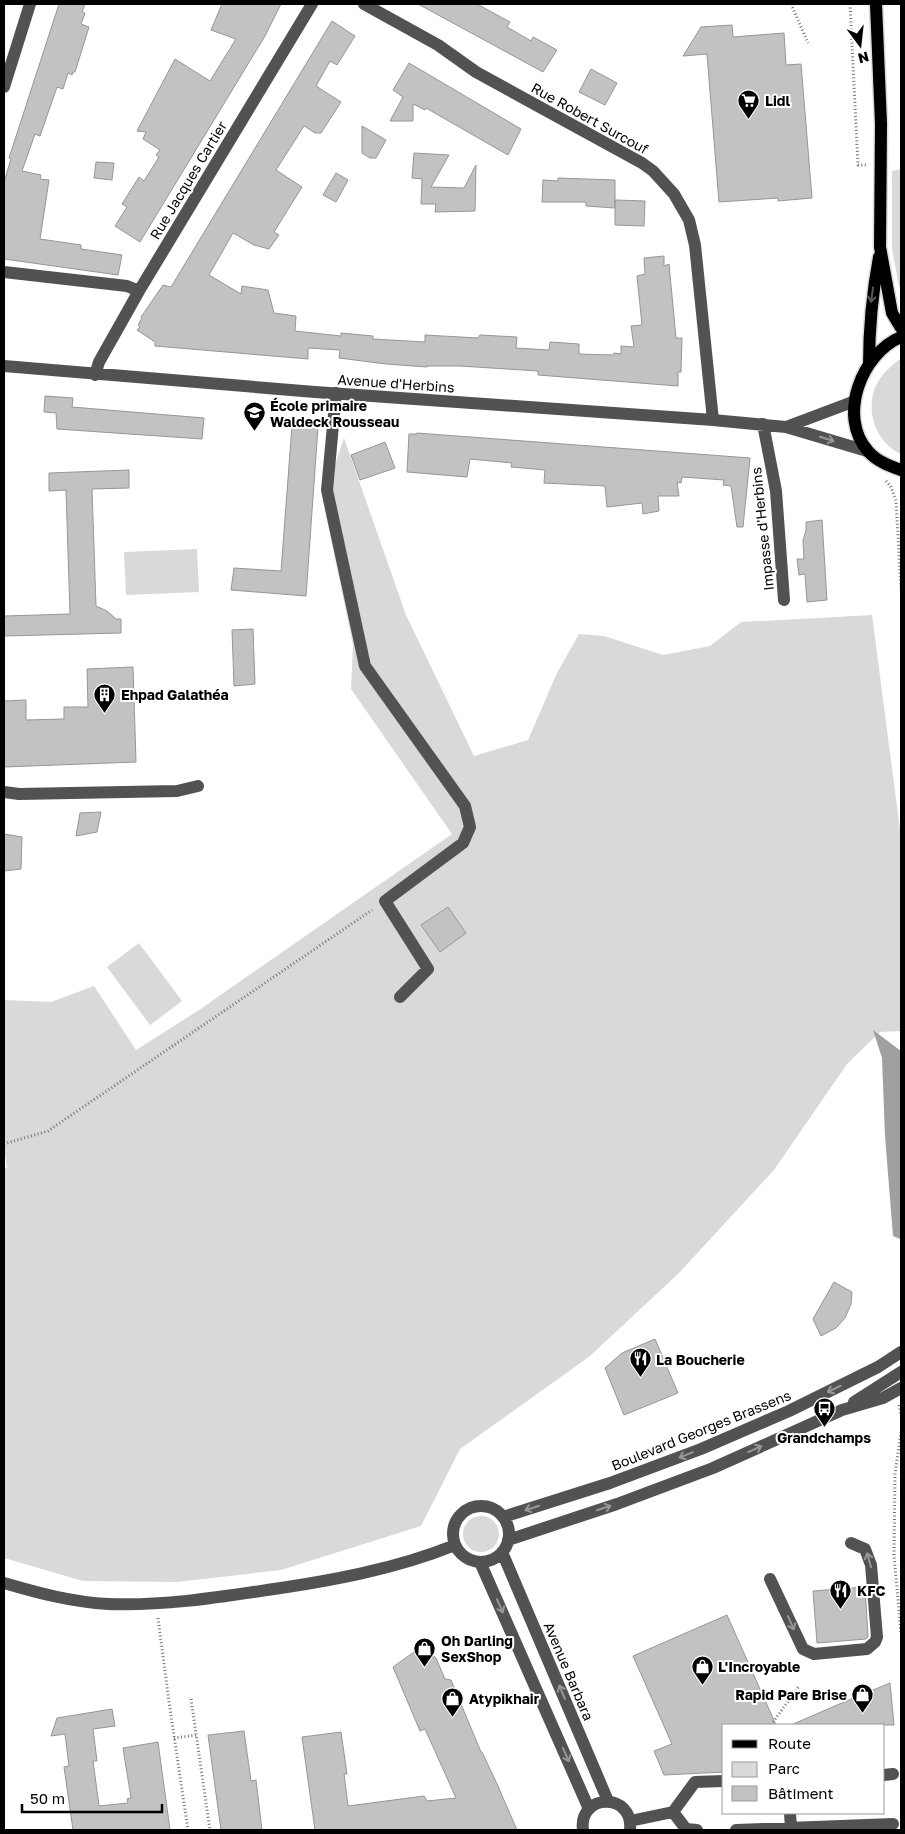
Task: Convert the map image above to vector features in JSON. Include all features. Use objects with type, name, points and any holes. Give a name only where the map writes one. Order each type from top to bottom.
[{"type":"main road","points":[[869,365],[869,322],[880,247],[881,124],[876,4]]},
{"type":"main road","points":[[880,247],[892,313],[901,328]]},
{"type":"main road","points":[[901,337],[885,346],[869,365],[862,377],[854,410],[860,437],[867,451],[877,459],[901,470]]},
{"type":"street","points":[[4,87],[30,4]]},
{"type":"street","name":"Rue Jacques Cartier","points":[[95,375],[99,362],[139,291],[312,4]]},
{"type":"street","name":"Rue Robert Surcouf","points":[[364,4],[438,45],[476,72],[626,153],[653,171],[674,194],[689,220],[695,245],[713,420]]},
{"type":"street","points":[[4,272],[127,286],[139,291]]},
{"type":"street","name":"Avenue d'Herbins","points":[[4,366],[95,375],[786,426],[867,451]]},
{"type":"street","points":[[336,393],[327,490],[365,666],[465,806],[470,828],[463,843],[385,901],[428,969],[400,997]]},
{"type":"street","name":"Avenue d'Herbins","points":[[786,426],[855,401]]},
{"type":"street","name":"Impasse d'Herbins","points":[[763,424],[776,491],[784,600]]},
{"type":"street","points":[[4,792],[19,794],[177,791],[198,786]]},
{"type":"street","name":"Boulevard Georges Brassens","points":[[503,1517],[610,1483],[701,1448],[789,1411],[878,1367],[901,1352]]},
{"type":"street","points":[[842,1410],[901,1372]]},
{"type":"street","points":[[508,1540],[617,1504],[713,1468],[842,1410],[883,1398],[901,1388]]},
{"type":"street","points":[[480,1506],[489,1507],[503,1517],[508,1532],[508,1540],[502,1552],[488,1561],[472,1561],[459,1552],[455,1545],[453,1527],[463,1512],[480,1506]]},
{"type":"street","points":[[770,1579],[803,1649],[814,1654],[866,1649],[875,1642],[877,1637],[871,1566],[865,1549],[851,1543]]},
{"type":"street","points":[[4,1583],[60,1599],[107,1604],[157,1604],[316,1583],[426,1557],[455,1545]]},
{"type":"street","name":"Avenue Barbara","points":[[502,1552],[608,1801]]},
{"type":"street","points":[[480,1562],[589,1809]]},
{"type":"street","points":[[583,1830],[583,1821],[589,1809],[598,1803],[608,1801],[623,1807],[628,1814],[630,1826],[673,1812],[696,1782],[722,1781]]},
{"type":"street","points":[[673,1812],[686,1829],[697,1830]]},
{"type":"street","points":[[790,1814],[790,1828]]},
{"type":"street","points":[[736,1830],[893,1824]]},
{"type":"path","points":[[791,4],[808,43]]},
{"type":"path","points":[[850,4],[858,165]]},
{"type":"path","points":[[896,515],[901,588]]},
{"type":"path","points":[[4,1144],[48,1130],[385,901]]},
{"type":"path","points":[[901,1432],[895,1474],[894,1555],[901,1633]]},
{"type":"path","points":[[157,1604],[188,1830]]},
{"type":"path","points":[[772,1724],[799,1686]]},
{"type":"path","points":[[192,1699],[210,1830]]},
{"type":"path","points":[[174,1738],[197,1735]]},
{"type":"green space","points":[[901,169],[901,287],[899,287],[892,248],[892,171]]},
{"type":"green space","points":[[901,358],[901,454],[884,441],[878,432],[874,422],[872,400],[879,380]]},
{"type":"green space","points":[[344,438],[406,615],[474,756],[528,740],[557,673],[579,634],[604,636],[663,655],[710,646],[741,622],[872,615],[901,837],[901,1031],[880,1032],[847,1064],[774,1170],[679,1273],[590,1356],[460,1449],[421,1526],[281,1570],[177,1582],[83,1581],[4,1558],[4,1167],[7,1168],[4,1148],[4,1000],[51,1002],[94,986],[136,1050],[199,1010],[452,834],[351,689],[353,645],[323,501]]},
{"type":"green space","points":[[197,549],[199,592],[126,595],[124,552]]},
{"type":"green space","points":[[139,943],[182,1001],[150,1025],[107,967]]},
{"type":"green space","points":[[481,1516],[494,1521],[499,1534],[494,1547],[481,1552],[468,1547],[463,1534],[468,1521]]},
{"type":"shaded area","points":[[873,1030],[901,1051],[900,1239],[893,1236],[885,1136],[882,1058]]},
{"type":"building","points":[[59,4],[85,4],[82,12],[85,13],[81,24],[89,27],[75,72],[72,75],[68,73],[63,89],[57,87],[40,136],[35,134],[22,171],[41,175],[40,179],[49,180],[40,239],[81,245],[81,249],[122,255],[118,275],[4,259],[4,182],[11,159],[9,158]]},
{"type":"building","points":[[222,4],[281,4],[265,36],[140,242],[115,226],[127,207],[122,204],[139,177],[144,181],[159,157],[156,155],[160,150],[143,139],[146,132],[137,131],[175,59],[210,81],[236,39],[211,30]]},
{"type":"building","points":[[418,4],[477,4],[510,22],[507,27],[531,41],[533,37],[557,50],[543,72]]},
{"type":"building","points":[[332,21],[355,36],[337,65],[330,61],[316,86],[341,102],[321,133],[315,133],[304,126],[276,170],[302,187],[274,232],[279,235],[269,249],[254,245],[233,233],[209,275],[241,294],[242,286],[268,290],[274,313],[296,316],[295,331],[341,336],[341,333],[373,336],[373,339],[425,342],[425,335],[478,338],[480,335],[517,337],[516,348],[549,350],[550,342],[579,344],[579,354],[613,355],[614,353],[621,354],[621,346],[634,347],[631,326],[642,325],[637,276],[645,274],[644,258],[664,256],[664,266],[669,264],[676,338],[682,338],[681,372],[678,372],[678,386],[538,375],[538,371],[386,364],[339,358],[340,350],[308,348],[308,359],[155,346],[155,342],[137,330],[140,327],[138,325],[141,317],[163,285],[171,287]]},
{"type":"building","points":[[732,25],[733,37],[784,33],[786,65],[801,64],[812,198],[778,201],[778,198],[719,202],[707,54],[683,56],[701,27]]},
{"type":"building","points":[[409,63],[521,129],[508,155],[426,108],[425,110],[413,104],[413,121],[390,121],[403,97],[393,90]]},
{"type":"building","points":[[591,69],[617,83],[605,105],[579,92]]},
{"type":"building","points":[[362,126],[386,140],[376,158],[370,158],[362,153]]},
{"type":"building","points":[[414,153],[449,155],[431,187],[464,188],[476,165],[475,211],[435,212],[436,204],[421,204],[422,179],[412,178]]},
{"type":"building","points":[[96,162],[114,163],[112,180],[94,178]]},
{"type":"building","points":[[336,173],[348,180],[336,202],[323,195]]},
{"type":"building","points":[[558,178],[615,180],[615,208],[586,206],[586,202],[542,202],[543,180],[558,181]]},
{"type":"building","points":[[615,200],[645,201],[644,226],[615,225]]},
{"type":"building","points":[[45,396],[73,398],[72,407],[204,418],[202,439],[57,429],[56,413],[44,412]]},
{"type":"building","points":[[292,426],[318,427],[306,596],[231,590],[234,568],[281,571]]},
{"type":"building","points":[[417,433],[750,458],[743,527],[737,527],[731,486],[723,485],[724,480],[682,477],[681,483],[677,482],[679,496],[658,496],[659,511],[643,514],[642,503],[607,507],[605,486],[544,483],[545,470],[511,467],[512,463],[470,459],[467,477],[407,472],[409,434]]},
{"type":"building","points":[[385,442],[395,468],[360,480],[351,455]]},
{"type":"building","points":[[129,470],[129,488],[92,489],[96,606],[107,611],[116,619],[121,619],[121,633],[4,636],[4,616],[70,614],[66,490],[49,491],[49,473]]},
{"type":"building","points":[[822,520],[827,600],[807,602],[805,574],[799,575],[797,559],[804,559],[803,541],[806,522]]},
{"type":"building","points":[[253,629],[255,684],[234,686],[232,630]]},
{"type":"building","name":"Ehpad Galathéa","points":[[133,667],[136,762],[4,767],[4,701],[26,700],[26,720],[64,719],[64,707],[88,707],[87,669]]},
{"type":"building","points":[[101,812],[97,832],[76,836],[80,813]]},
{"type":"building","points":[[4,834],[22,837],[21,869],[4,871]]},
{"type":"building","points":[[448,907],[466,933],[440,952],[421,925]]},
{"type":"building","points":[[834,1282],[852,1292],[851,1304],[845,1318],[836,1328],[821,1336],[813,1319]]},
{"type":"building","points":[[655,1339],[678,1393],[624,1415],[605,1368],[622,1353]]},
{"type":"building","points":[[865,1587],[868,1637],[866,1639],[817,1643],[813,1591]]},
{"type":"building","points":[[727,1615],[776,1724],[722,1724],[722,1772],[664,1775],[654,1751],[672,1744],[633,1656]]},
{"type":"building","points":[[414,1652],[416,1654],[431,1654],[436,1658],[445,1679],[451,1680],[481,1752],[517,1830],[315,1830],[302,1737],[341,1732],[347,1774],[344,1774],[348,1806],[424,1796],[427,1801],[456,1798],[425,1729],[420,1731],[393,1667]]},
{"type":"building","points":[[890,1683],[894,1725],[793,1724]]},
{"type":"building","points":[[112,1709],[115,1726],[93,1729],[97,1761],[93,1761],[99,1806],[128,1803],[127,1799],[131,1798],[123,1748],[158,1742],[170,1830],[73,1830],[64,1767],[69,1766],[65,1734],[51,1736],[57,1718]]},
{"type":"building","points":[[244,1731],[251,1781],[256,1780],[262,1830],[221,1830],[208,1735]]},
{"type":"place","name":"Lidl","points":[[749,119]]},
{"type":"place","name":"École primaire Waldeck Rousseau","points":[[254,432]]},
{"type":"place","name":"Ehpad Galathéa","points":[[105,713]]},
{"type":"place","name":"La Boucherie","points":[[640,1378]]},
{"type":"place","name":"Grandchamps","points":[[824,1428]]},
{"type":"place","name":"KFC","points":[[841,1609]]},
{"type":"place","name":"Oh Darling SexShop","points":[[425,1667]]},
{"type":"place","name":"L'Incroyable","points":[[702,1685]]},
{"type":"place","name":"Rapid Pare Brise","points":[[863,1713]]},
{"type":"place","name":"Atypikhair","points":[[453,1717]]}]
